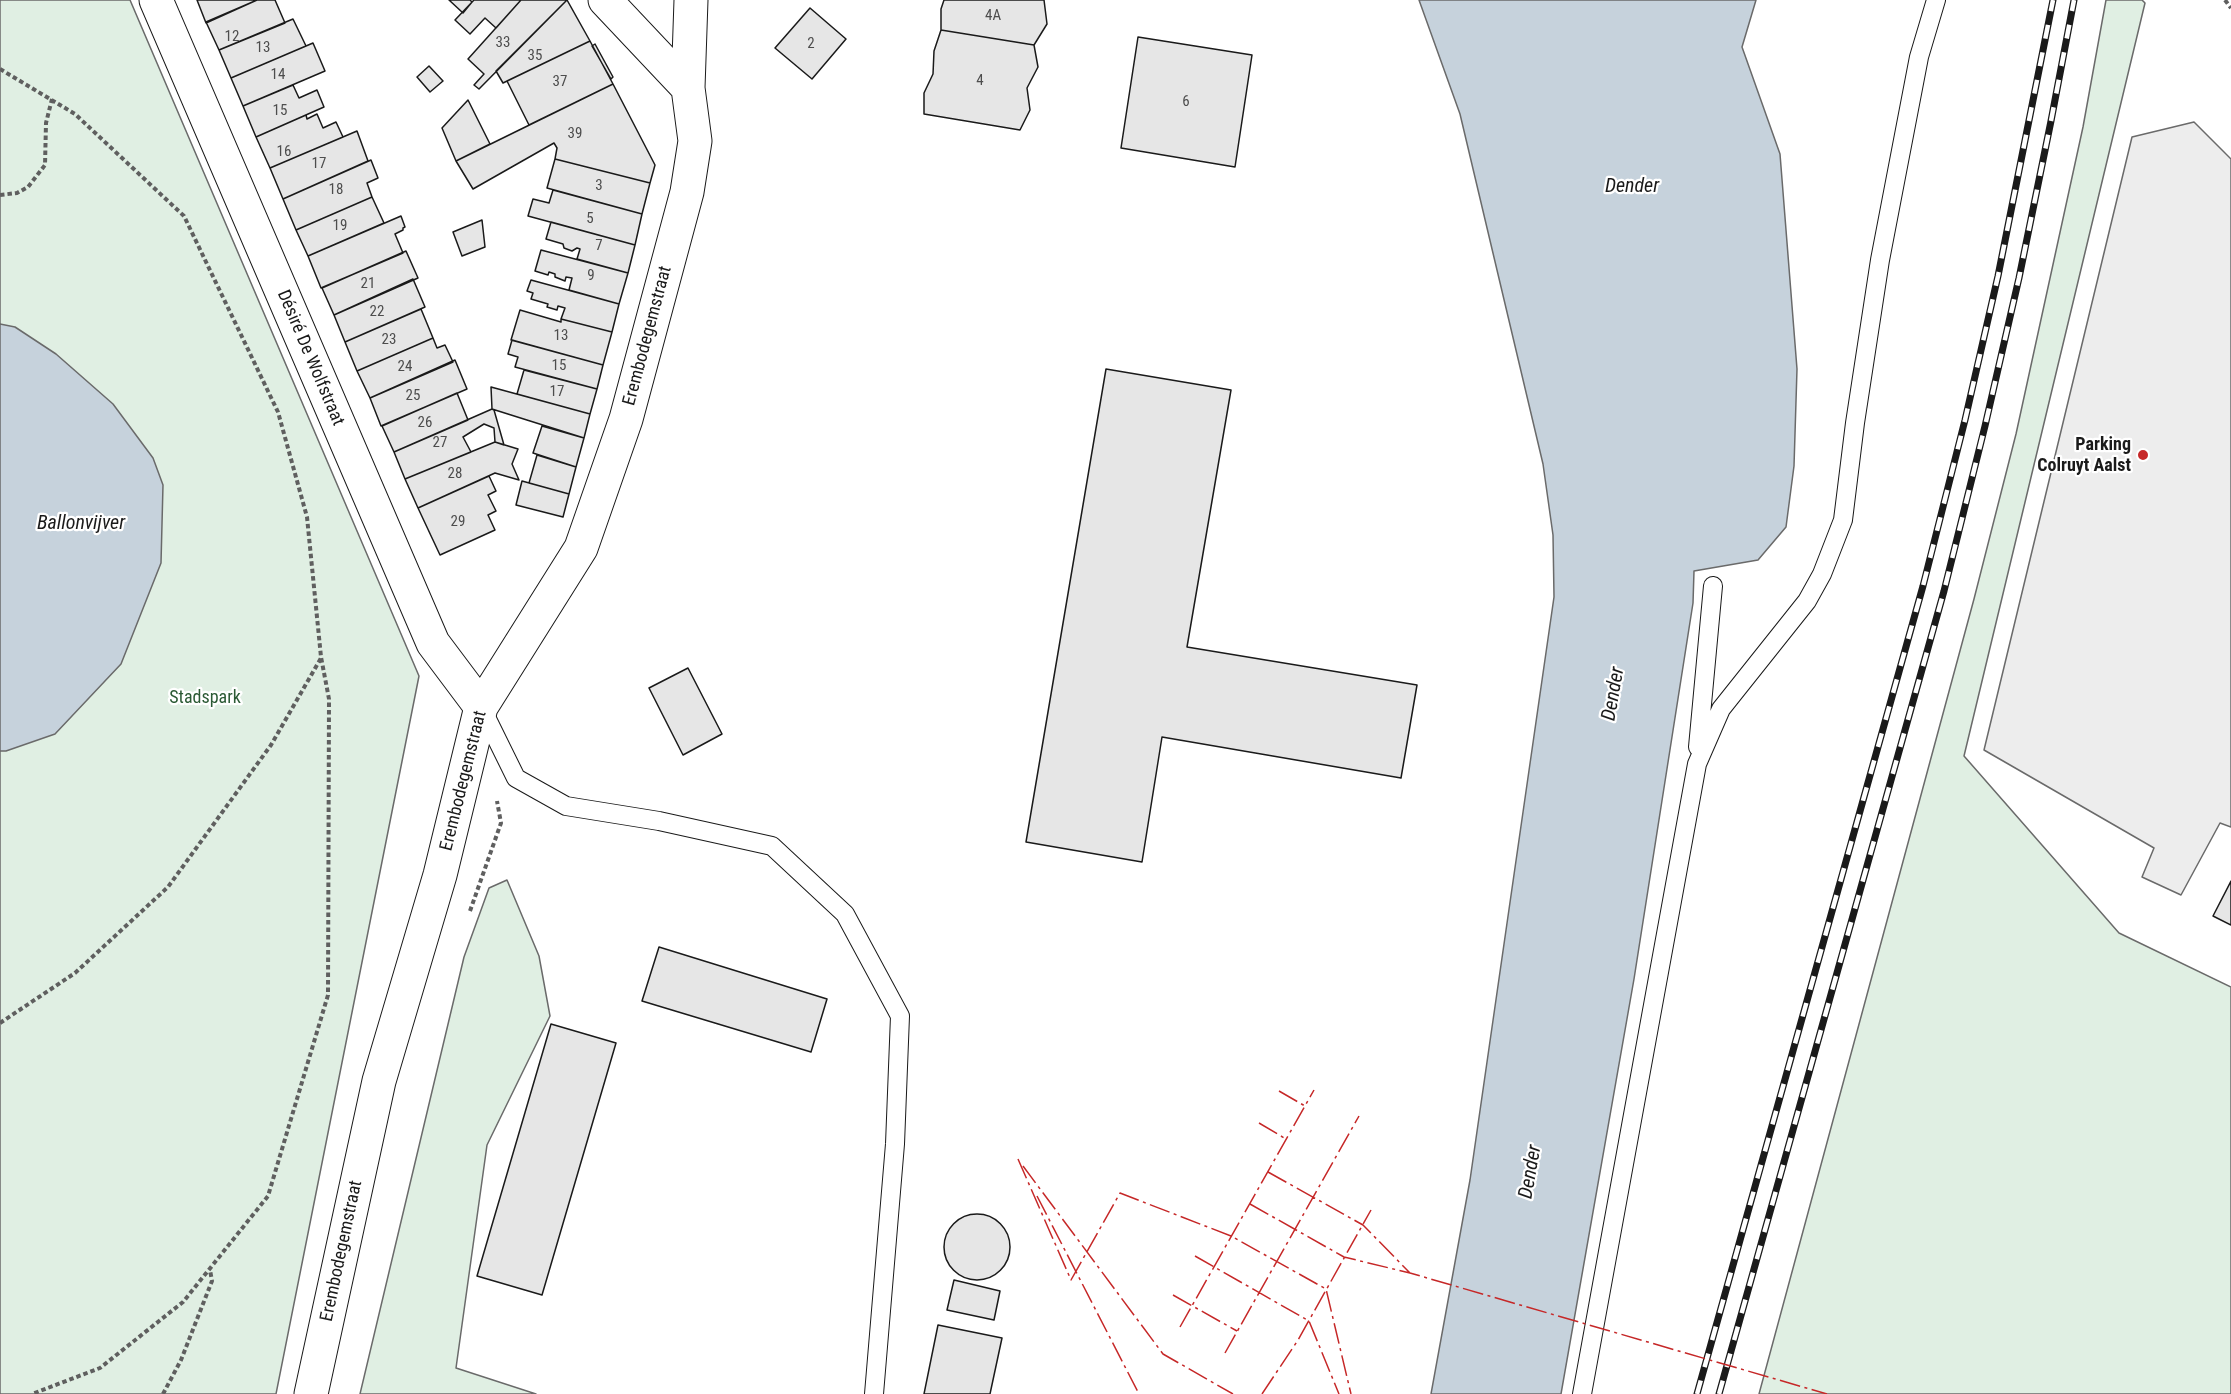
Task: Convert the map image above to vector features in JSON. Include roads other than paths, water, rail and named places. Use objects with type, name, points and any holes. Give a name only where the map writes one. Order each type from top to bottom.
[{"type":"street","name":"Désiré De Wolfstraat","points":[[156,0],[433,643],[481,707]]},
{"type":"street","points":[[605,0],[688,88]]},
{"type":"street","name":"Erembodegemstraat","points":[[311,1394],[379,1081],[440,875],[481,707],[581,549],[626,418],[687,192],[695,141],[688,88],[691,0]]},
{"type":"lane","points":[[1697,764],[1721,709],[1807,601],[1822,574],[1843,520],[1880,260],[1919,57],[1936,0]]},
{"type":"lane","points":[[1582,1394],[1697,764],[1713,586]]},
{"type":"lane","points":[[481,707],[516,778],[567,806],[659,821],[772,846],[845,914],[900,1016],[895,1144],[874,1394]]},
{"type":"water","name":"Dender","points":[[1419,0],[1756,0],[1742,47],[1780,154],[1797,369],[1794,466],[1786,527],[1758,560],[1694,571],[1693,603],[1634,979],[1561,1394],[1431,1394],[1470,1180],[1554,597],[1553,535],[1543,464],[1460,114]]},
{"type":"water","name":"Ballonvijver","points":[[0,324],[15,327],[56,354],[113,404],[153,458],[163,485],[161,563],[121,664],[55,734],[6,751],[0,751]]},
{"type":"railway","points":[[1697,1394],[1923,586],[1998,276],[2053,0]]},
{"type":"railway","points":[[1719,1394],[1944,591],[2019,278],[2074,0]]},
{"type":"place","name":"Parking Colruyt Aalst","points":[[2143,455]]},
{"type":"park label","name":"Stadspark","points":[[205,698]]}]
